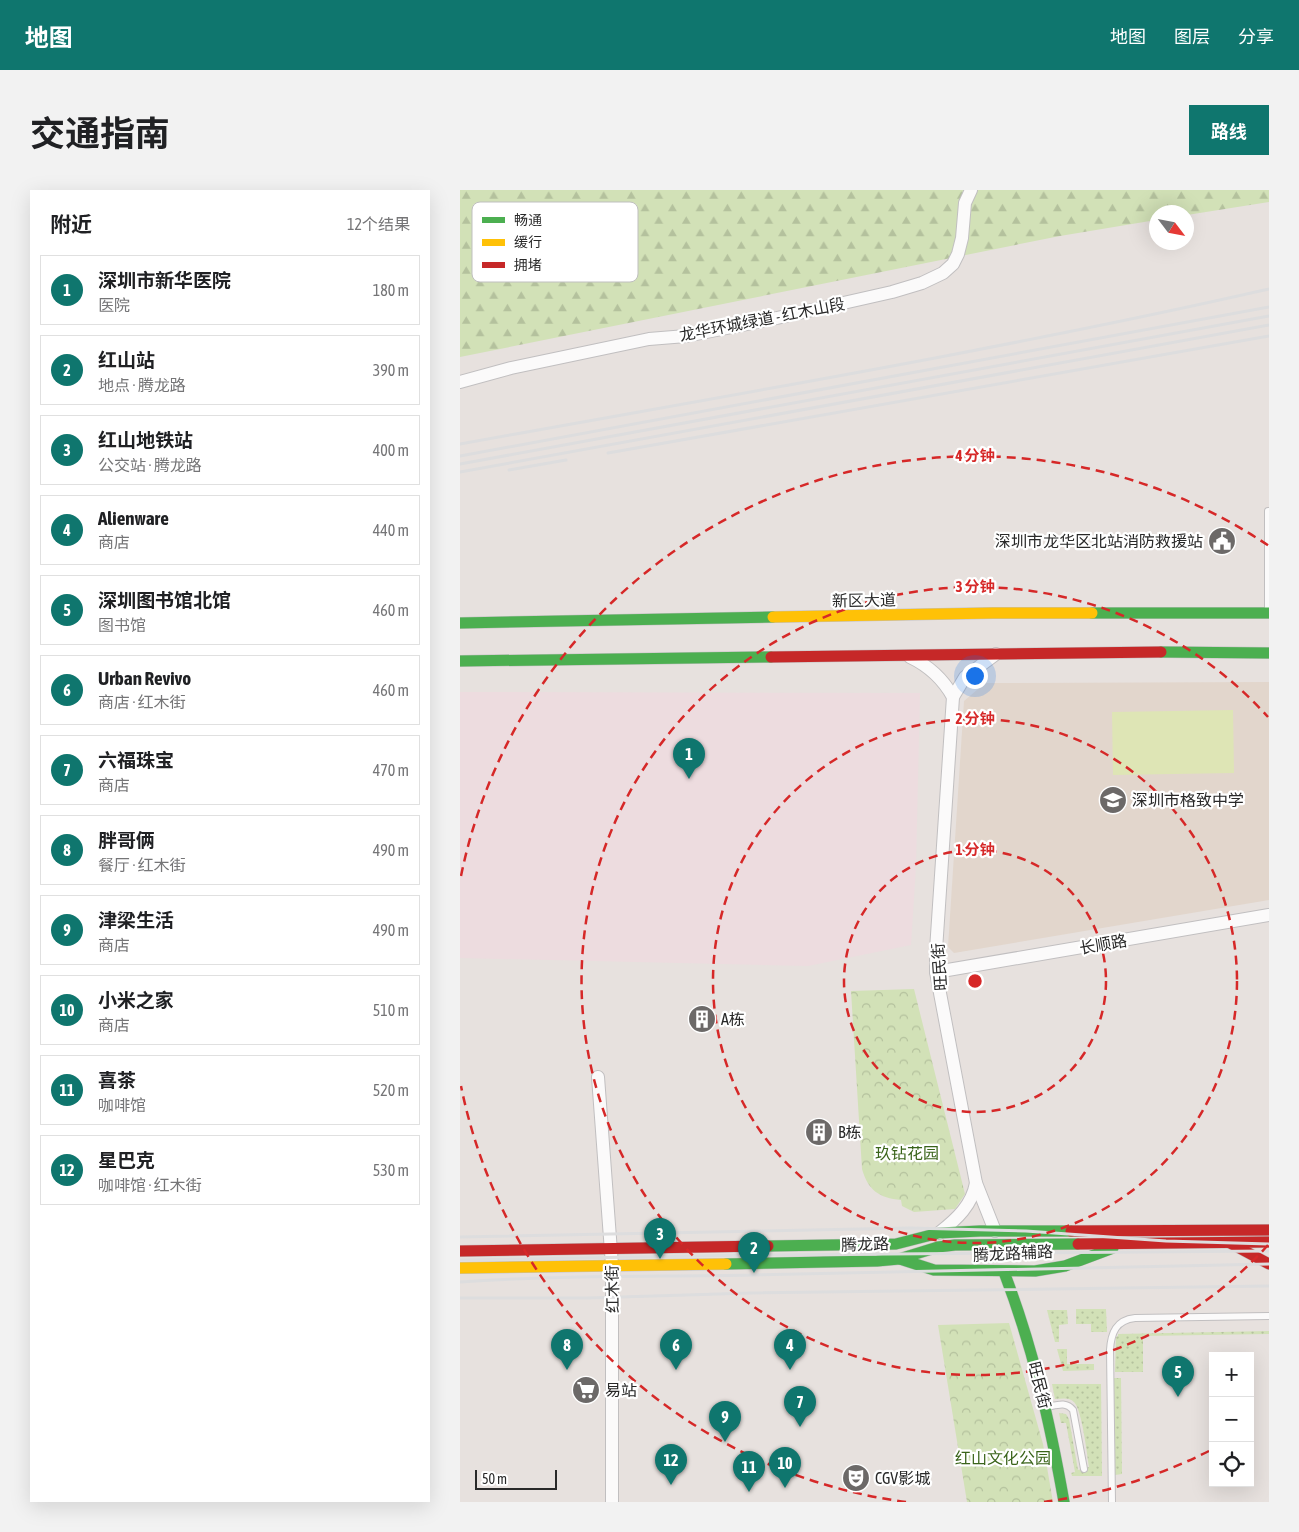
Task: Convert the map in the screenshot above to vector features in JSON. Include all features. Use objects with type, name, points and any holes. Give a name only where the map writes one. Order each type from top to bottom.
[{"type":"main road","name":"新区大道","points":[[460,623],[1003,613],[1268,613]]},
{"type":"main road","points":[[460,661],[1128,652],[1266,653]]},
{"type":"main road","name":"腾龙路","points":[[460,1250],[896,1244],[939,1233],[995,1231],[1269,1230]]},
{"type":"main road","name":"腾龙路","points":[[460,1268],[899,1259],[955,1245],[1269,1242]]},
{"type":"main road","points":[[1230,1243],[1269,1264]]},
{"type":"main road","name":"腾龙路辅路","points":[[899,1259],[934,1270],[948,1272],[1048,1271],[1126,1244]]},
{"type":"main road","name":"旺民街","points":[[1004,1272],[1019,1308],[1046,1408],[1064,1502]]},
{"type":"street","name":"龙华环城绿道 - 红木山段","points":[[460,382],[511,368],[649,339],[686,336],[760,321],[892,292],[922,283],[943,273],[953,264],[958,254],[965,203],[972,190]]},
{"type":"street","points":[[907,655],[920,661],[939,677],[953,697],[965,677],[996,654]]},
{"type":"street","name":"旺民街","points":[[953,697],[936,972],[976,1183],[995,1231]]},
{"type":"street","name":"长顺路","points":[[936,972],[1269,915]]},
{"type":"street","name":"红木街","points":[[598,1077],[612,1265],[612,1502]]},
{"type":"street","points":[[939,1233],[970,1203],[976,1183]]},
{"type":"lane","points":[[1268,510],[1268,613]]},
{"type":"lane","points":[[1112,1502],[1110,1350],[1114,1329],[1124,1320],[1135,1318],[1269,1316]]},
{"type":"lane","points":[[1046,1408],[1065,1404],[1073,1410],[1084,1469]]},
{"type":"shaded area","name":"深圳市格致中学","points":[[1269,682],[1269,900],[954,953],[948,947],[964,701],[985,683]]},
{"type":"shaded area","points":[[460,692],[920,693],[916,866],[911,945],[808,966],[460,958]]},
{"type":"green space","points":[[460,190],[1269,190],[1269,202],[1194,214],[1194,205],[1149,205],[1149,221],[1060,236],[460,357]]},
{"type":"green space","points":[[1233,710],[1234,773],[1113,775],[1112,712]]},
{"type":"green space","name":"玖钻花园","points":[[914,989],[965,1194],[955,1209],[914,1212],[902,1206],[901,1200],[881,1195],[871,1188],[862,1169],[851,991]]},
{"type":"green space","points":[[1076,1309],[1106,1309],[1107,1332],[1091,1332],[1091,1324],[1076,1324]]},
{"type":"green space","points":[[1047,1310],[1067,1310],[1068,1324],[1059,1325],[1059,1342],[1055,1342]]},
{"type":"green space","name":"红山文化公园","points":[[1009,1323],[1043,1444],[1053,1502],[967,1502],[938,1325]]},
{"type":"green space","points":[[1269,1331],[1269,1334],[1143,1336],[1143,1372],[1115,1372],[1116,1337],[1118,1334]]},
{"type":"green space","points":[[1057,1349],[1067,1349],[1067,1364],[1094,1364],[1094,1370],[1063,1371]]},
{"type":"green space","points":[[1114,1378],[1121,1378],[1122,1474],[1115,1475]]},
{"type":"green space","points":[[1052,1384],[1101,1384],[1102,1476],[1072,1476],[1071,1473],[1075,1472],[1066,1423],[1061,1423],[1059,1413],[1066,1414],[1069,1419],[1078,1470],[1089,1467],[1082,1423],[1077,1407],[1072,1400],[1055,1399]]},
{"type":"railway","points":[[460,444],[966,352],[1269,289]]},
{"type":"railway","points":[[460,456],[1269,307]]},
{"type":"railway","points":[[460,464],[1269,316]]},
{"type":"railway","points":[[460,472],[1269,325]]},
{"type":"railway","points":[[608,453],[1269,336]]},
{"type":"railway","points":[[509,470],[566,460]]},
{"type":"railway","points":[[460,1237],[910,1228],[1026,1231],[1166,1241],[1269,1244]]},
{"type":"railway","points":[[460,1260],[752,1255],[1269,1251]]},
{"type":"railway","points":[[460,1282],[569,1277],[1269,1264]]},
{"type":"railway","points":[[460,1298],[588,1298],[751,1293],[1269,1286]]},
{"type":"traffic: fast","points":[[1092,613],[1269,613]]},
{"type":"traffic: fast","points":[[460,623],[773,617]]},
{"type":"traffic: fast","points":[[1161,652],[1269,653]]},
{"type":"traffic: fast","points":[[460,661],[771,657]]},
{"type":"traffic: fast","points":[[768,1246],[896,1244],[939,1233],[1071,1231]]},
{"type":"traffic: fast","points":[[726,1264],[877,1261],[899,1259],[938,1247],[955,1245],[1078,1244]]},
{"type":"traffic: fast","points":[[900,1259],[934,1270],[1035,1271],[1065,1266],[1113,1248]]},
{"type":"traffic: fast","points":[[1004,1272],[1024,1328],[1040,1386],[1064,1502]]},
{"type":"traffic: slow","points":[[773,617],[1092,613]]},
{"type":"traffic: slow","points":[[460,1268],[726,1264]]},
{"type":"traffic: jam","points":[[771,657],[1161,652]]},
{"type":"traffic: jam","points":[[1071,1231],[1269,1230]]},
{"type":"traffic: jam","points":[[1078,1244],[1269,1242]]},
{"type":"traffic: jam","points":[[1230,1243],[1269,1264]]},
{"type":"traffic: jam","points":[[460,1251],[768,1246]]},
{"type":"place","name":"深圳市龙华区北站消防救援站","points":[[1222,541]]},
{"type":"place","name":"深圳市新华医院","points":[[689,779]]},
{"type":"place","name":"深圳市格致中学","points":[[1113,800]]},
{"type":"place","name":"A栋","points":[[702,1019]]},
{"type":"place","name":"B栋","points":[[819,1132]]},
{"type":"place","name":"红山地铁站","points":[[660,1259]]},
{"type":"place","name":"红山站","points":[[754,1273]]},
{"type":"place","name":"胖哥俩","points":[[567,1370]]},
{"type":"place","name":"Urban Revivo","points":[[676,1370]]},
{"type":"place","name":"Alienware","points":[[790,1370]]},
{"type":"place","name":"易站","points":[[586,1390]]},
{"type":"place","name":"深圳图书馆北馆","points":[[1178,1397]]},
{"type":"place","name":"六福珠宝","points":[[800,1427]]},
{"type":"place","name":"津梁生活","points":[[725,1442]]},
{"type":"place","name":"CGV影城","points":[[856,1478]]},
{"type":"place","name":"星巴克","points":[[671,1485]]},
{"type":"place","name":"小米之家","points":[[785,1488]]},
{"type":"place","name":"喜茶","points":[[749,1492]]}]
